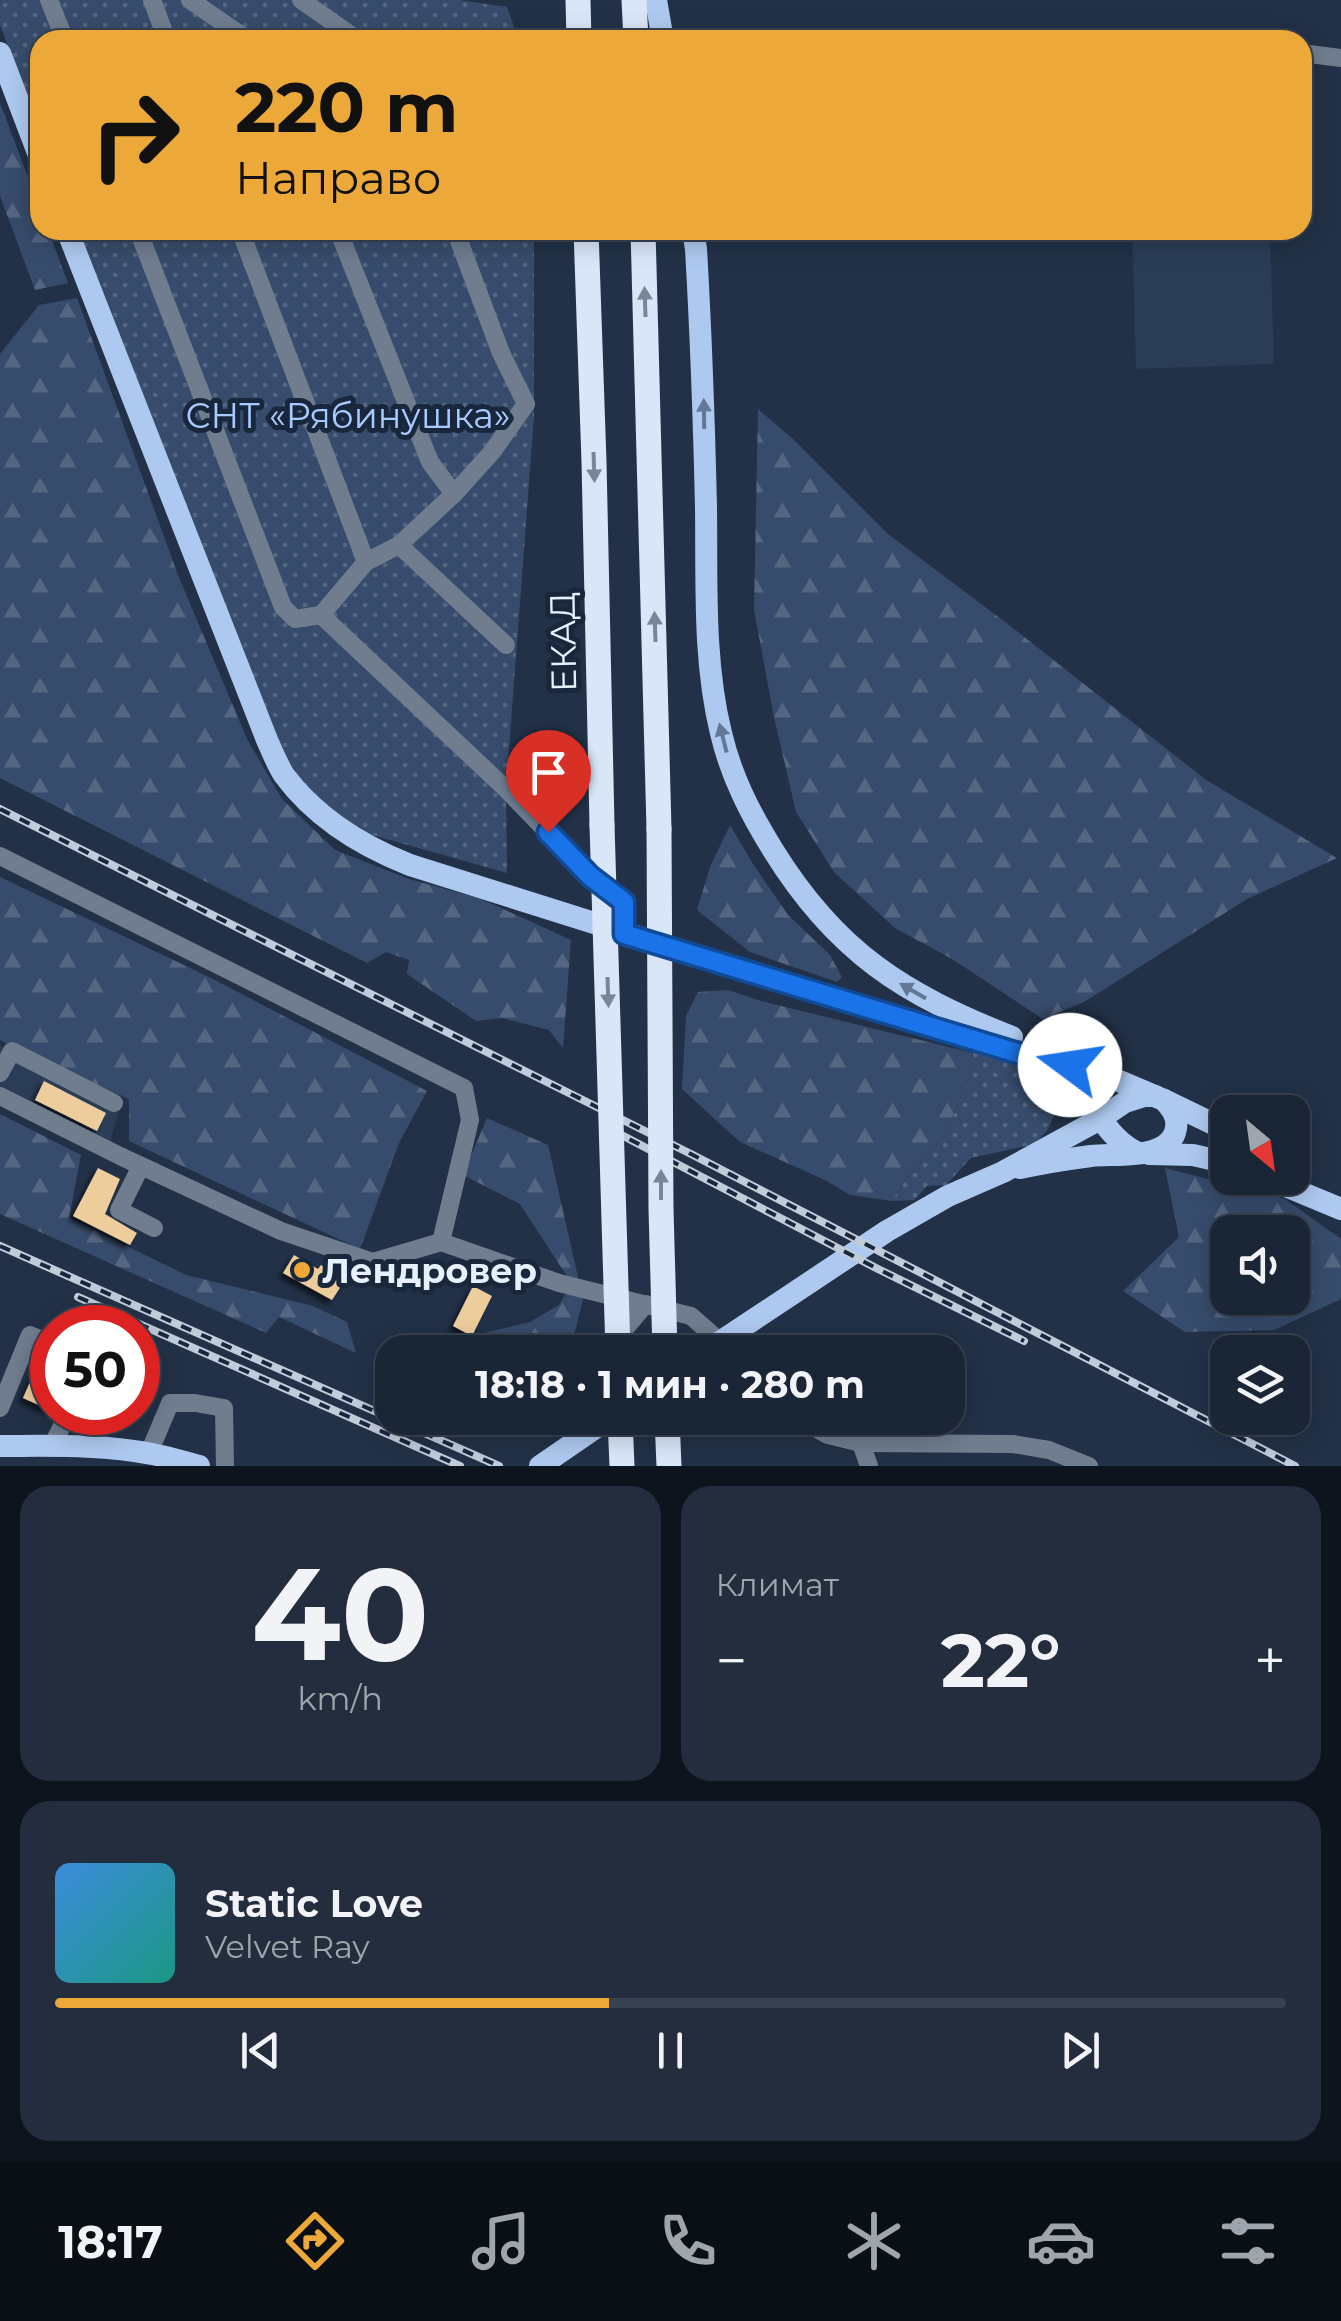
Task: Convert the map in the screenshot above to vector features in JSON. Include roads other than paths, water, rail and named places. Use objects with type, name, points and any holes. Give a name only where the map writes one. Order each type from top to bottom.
[{"type":"highway","points":[[578,0],[579,30]]},
{"type":"highway","points":[[634,0],[636,30]]},
{"type":"highway","name":"ЕКАД","points":[[586,240],[617,1335]]},
{"type":"highway","points":[[643,240],[659,829],[665,1335]]},
{"type":"highway","points":[[621,1435],[622,1466]]},
{"type":"highway","points":[[668,1435],[669,1466]]},
{"type":"main road","points":[[656,0],[660,30]]},
{"type":"main road","points":[[0,53],[30,132]]},
{"type":"main road","points":[[71,240],[260,722],[284,774],[330,820],[376,852],[410,865],[1014,1052],[1098,1072]]},
{"type":"main road","points":[[694,240],[703,383],[708,629],[713,684],[720,732],[734,780],[757,825],[802,896],[821,918],[862,958],[896,982],[972,1022],[1210,1122]]},
{"type":"main road","points":[[1014,1052],[1076,1088],[1111,1121],[1123,1146],[1141,1153],[1164,1146],[1176,1130],[1175,1116],[1160,1098]]},
{"type":"main road","points":[[1056,1076],[1072,1094],[1076,1108],[1074,1122],[1061,1139]]},
{"type":"main road","points":[[740,1335],[887,1231],[948,1196],[1003,1172],[1061,1139],[1111,1121],[1138,1098],[1160,1098]]},
{"type":"main road","points":[[1003,1172],[1094,1156],[1141,1153],[1210,1159]]},
{"type":"main road","points":[[1310,1184],[1341,1209]]},
{"type":"main road","points":[[1307,1195],[1341,1209]]},
{"type":"main road","points":[[540,1466],[585,1435]]},
{"type":"main road","points":[[0,1446],[81,1446],[149,1453],[199,1466]]},
{"type":"street","points":[[49,0],[60,30]]},
{"type":"street","points":[[152,0],[163,30]]},
{"type":"street","points":[[190,0],[234,30]]},
{"type":"street","points":[[302,0],[344,30]]},
{"type":"street","points":[[1312,54],[1341,58]]},
{"type":"street","points":[[142,240],[283,608],[295,619],[321,615],[366,562],[399,545],[454,494],[492,452],[526,404],[501,352],[460,240]]},
{"type":"street","points":[[244,240],[366,562]]},
{"type":"street","points":[[342,240],[430,462],[454,494]]},
{"type":"street","points":[[399,545],[506,645]]},
{"type":"street","points":[[321,615],[506,789],[590,876],[624,902],[624,934]]},
{"type":"street","points":[[0,856],[464,1088],[470,1120],[441,1242]]},
{"type":"street","points":[[0,1073],[12,1050],[114,1103]]},
{"type":"street","points":[[0,1096],[281,1231],[373,1262],[441,1242],[560,1284],[691,1316]]},
{"type":"street","points":[[141,1166],[118,1210],[154,1228]]},
{"type":"street","points":[[660,1252],[679,1301],[708,1335]]},
{"type":"street","points":[[624,1335],[646,1304]]},
{"type":"street","points":[[0,1408],[30,1335]]},
{"type":"street","points":[[149,1453],[170,1404],[195,1403],[224,1408],[225,1466]]},
{"type":"street","points":[[52,1446],[58,1435]]},
{"type":"street","points":[[828,1435],[861,1443],[1013,1444],[1049,1450],[1089,1466]]},
{"type":"street","points":[[861,1443],[869,1466]]},
{"type":"railway","points":[[0,809],[691,1154],[1295,1466]]},
{"type":"railway","points":[[610,1129],[1024,1341]]},
{"type":"railway","points":[[0,1246],[499,1466]]},
{"type":"railway","points":[[78,1297],[460,1466]]},
{"type":"place","name":"Лендровер","points":[[302,1270]]},
{"type":"park label","name":"СНТ «Рябинушка»","points":[[348,415]]}]
